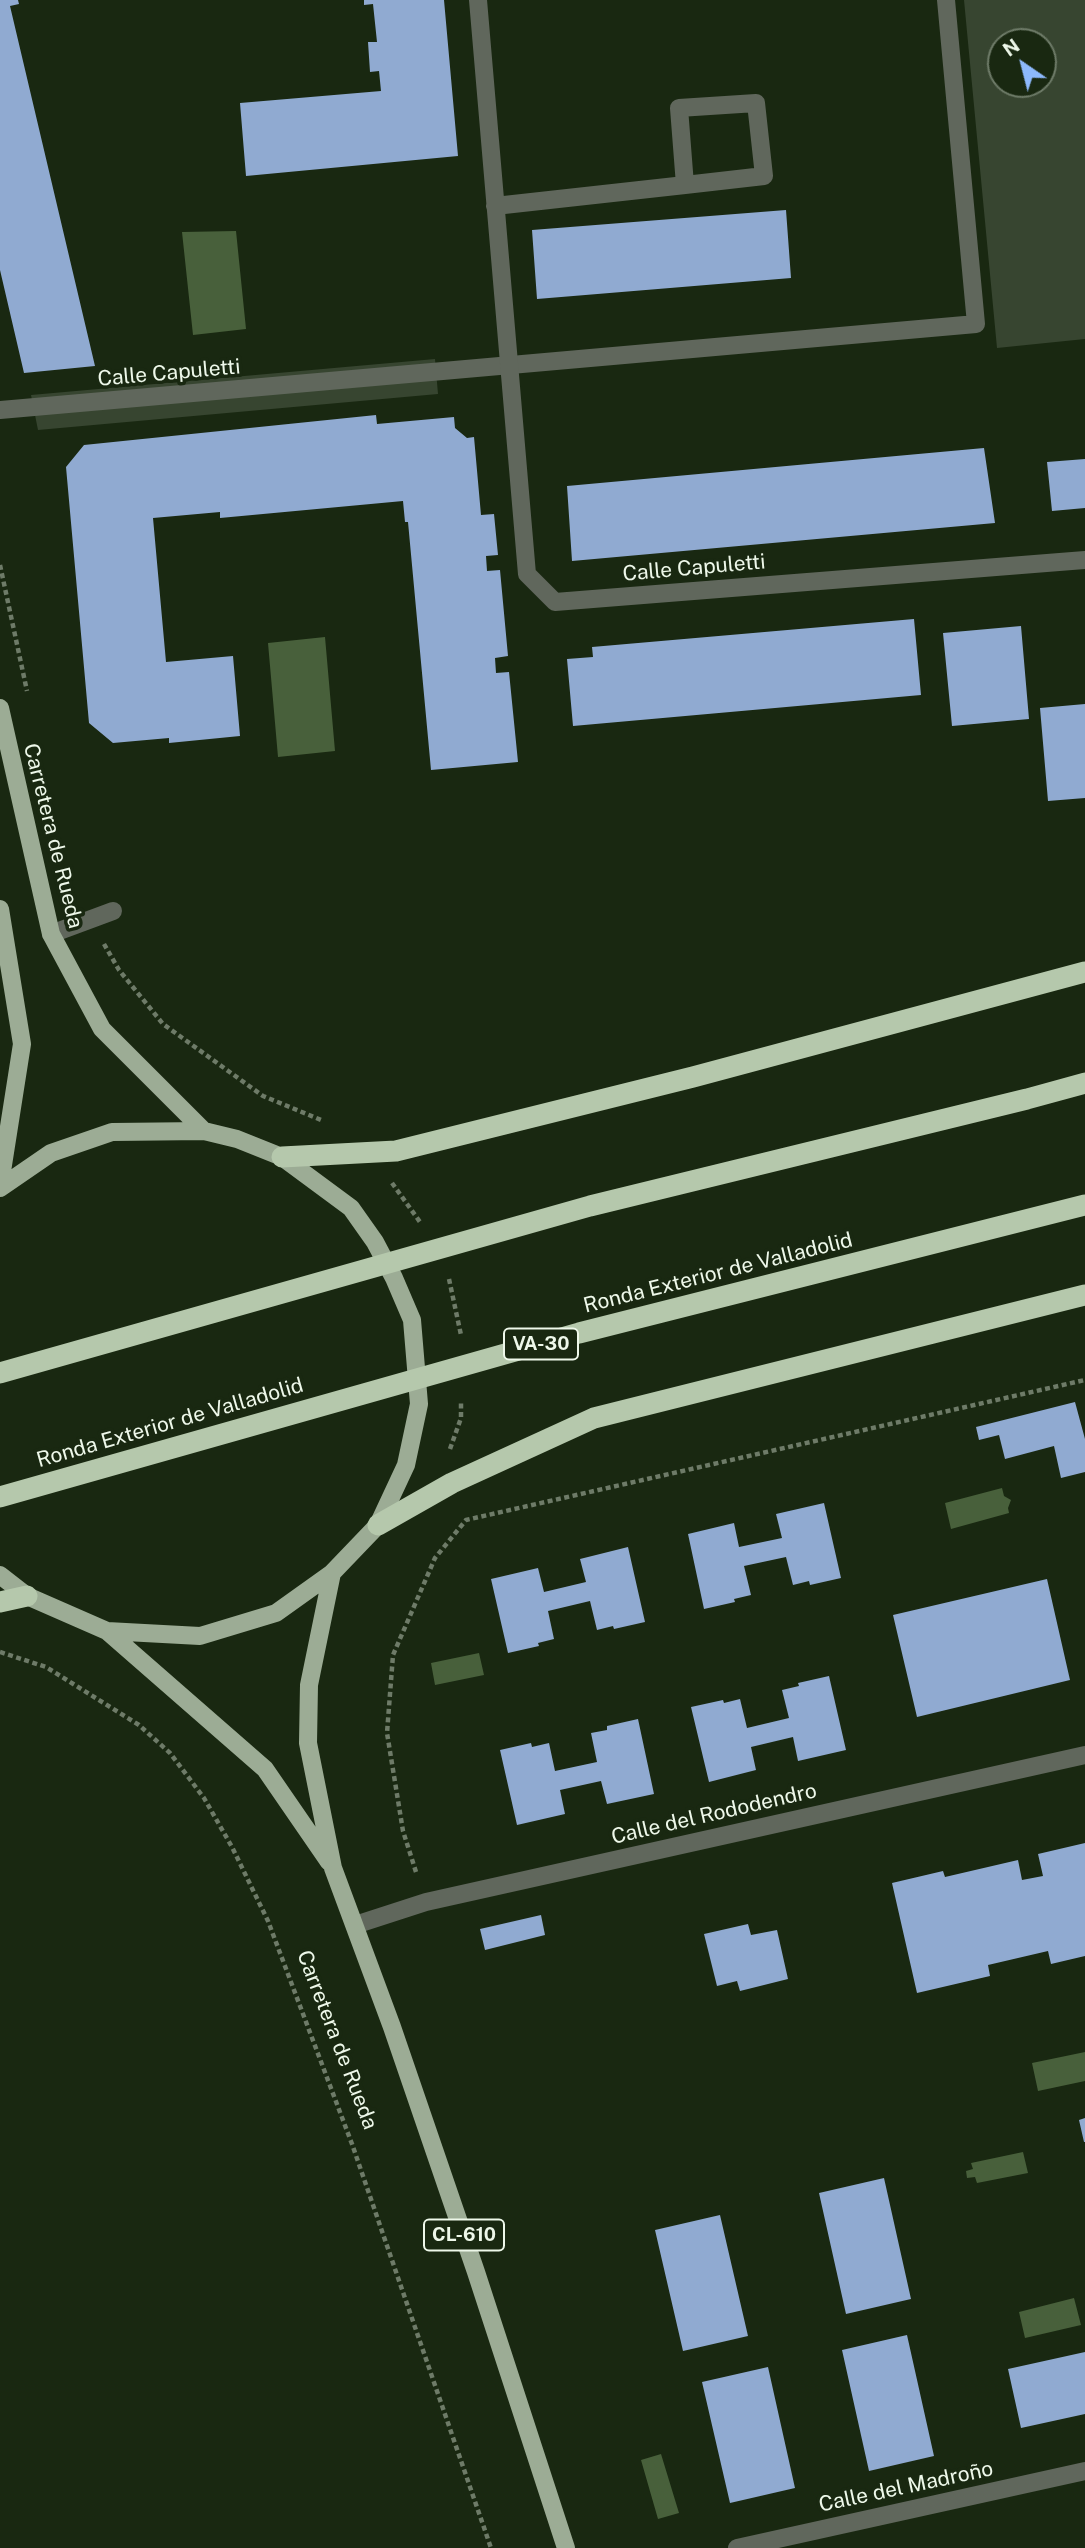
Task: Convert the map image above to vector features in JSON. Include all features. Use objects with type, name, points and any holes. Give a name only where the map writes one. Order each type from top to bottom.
[{"type":"highway","points":[[282,1157],[396,1151],[680,1080],[1085,972]]},
{"type":"highway","points":[[0,1373],[590,1206],[1014,1103],[1085,1083]]},
{"type":"highway","name":"Ronda Exterior de Valladolid","points":[[0,1497],[579,1333],[1085,1205]]},
{"type":"highway","points":[[378,1525],[452,1483],[594,1418],[1085,1295]]},
{"type":"highway","points":[[0,1602],[27,1596]]},
{"type":"main road","name":"Carretera de Rueda","points":[[0,708],[51,933],[102,1028],[204,1131]]},
{"type":"main road","points":[[0,909],[22,1044],[0,1186]]},
{"type":"main road","points":[[0,1186],[51,1153],[112,1132],[204,1131],[237,1139],[282,1157],[351,1208],[394,1278],[412,1320],[418,1404],[405,1465],[378,1525],[332,1573],[276,1613],[200,1636],[107,1631],[27,1596],[0,1576]]},
{"type":"main road","name":"CL-610","points":[[332,1573],[309,1685],[308,1743],[333,1868],[393,2026],[566,2548]]},
{"type":"main road","name":"CL-610","points":[[107,1631],[265,1769],[333,1868]]},
{"type":"street","name":"Calle Capuletti","points":[[478,0],[527,574],[555,602],[1085,559]]},
{"type":"street","name":"Calle Capuletti","points":[[0,410],[976,324],[946,0]]},
{"type":"street","points":[[495,206],[685,185],[764,176],[756,103],[679,108],[685,185]]},
{"type":"street","points":[[51,933],[113,911]]},
{"type":"street","name":"Calle del Rododendro","points":[[355,1924],[426,1902],[1085,1755]]},
{"type":"street","name":"Calle del Madroño","points":[[737,2548],[1085,2471]]},
{"type":"path","points":[[426,1902],[403,1831],[387,1733],[393,1655],[435,1558],[466,1520],[1085,1380]]},
{"type":"path","name":"Carretera de Rueda","points":[[0,1653],[46,1667],[139,1725],[170,1753],[198,1789],[232,1847],[268,1921],[352,2144],[491,2548]]},
{"type":"shaded area","points":[[964,0],[1085,0],[1085,339],[997,348]]},
{"type":"shaded area","points":[[236,231],[246,329],[193,335],[182,232]]},
{"type":"shaded area","points":[[435,359],[438,394],[38,430],[31,395]]},
{"type":"shaded area","points":[[325,637],[335,751],[278,757],[268,643]]},
{"type":"shaded area","points":[[1002,1488],[1004,1496],[1011,1500],[1009,1513],[951,1529],[945,1503]]},
{"type":"shaded area","points":[[479,1653],[484,1675],[435,1685],[431,1663]]},
{"type":"shaded area","points":[[1085,2052],[1085,2081],[1038,2091],[1032,2063]]},
{"type":"shaded area","points":[[1023,2152],[1028,2173],[977,2183],[975,2177],[967,2178],[966,2171],[973,2169],[971,2163]]},
{"type":"shaded area","points":[[1074,2298],[1081,2325],[1025,2338],[1019,2312]]},
{"type":"shaded area","points":[[661,2454],[679,2513],[658,2519],[641,2460]]},
{"type":"building","points":[[0,0],[18,0],[19,4],[10,6],[95,366],[24,373],[0,270]]},
{"type":"building","points":[[364,0],[444,0],[458,156],[246,176],[240,103],[381,91],[379,71],[370,72],[368,42],[377,42],[373,4],[364,5]]},
{"type":"building","points":[[786,210],[791,278],[537,299],[532,230]]},
{"type":"building","points":[[376,415],[377,424],[454,417],[455,428],[467,438],[474,437],[481,515],[494,514],[498,555],[486,556],[487,571],[500,570],[508,656],[495,658],[496,673],[509,672],[518,762],[431,770],[408,522],[405,522],[403,501],[220,518],[220,512],[153,518],[166,662],[233,656],[240,736],[169,743],[169,738],[113,743],[89,723],[66,467],[84,445]]},
{"type":"building","points":[[984,448],[995,523],[572,561],[567,486]]},
{"type":"building","points":[[1085,459],[1085,508],[1052,511],[1047,462]]},
{"type":"building","points":[[914,619],[921,695],[573,726],[567,659],[593,657],[592,647]]},
{"type":"building","points":[[1021,626],[1029,719],[952,726],[943,633]]},
{"type":"building","points":[[1085,704],[1085,798],[1048,801],[1040,708]]},
{"type":"building","points":[[1075,1402],[1085,1439],[1085,1472],[1061,1478],[1054,1446],[1005,1459],[999,1435],[979,1440],[976,1427]]},
{"type":"building","points":[[824,1503],[841,1578],[810,1585],[809,1581],[793,1585],[786,1557],[744,1566],[751,1595],[734,1599],[735,1602],[704,1609],[688,1534],[734,1523],[739,1547],[782,1538],[776,1514]]},
{"type":"building","points":[[628,1547],[645,1622],[597,1630],[590,1601],[548,1611],[554,1639],[538,1643],[539,1646],[508,1653],[491,1579],[538,1568],[544,1592],[586,1582],[580,1559]]},
{"type":"building","points":[[1047,1579],[1070,1680],[917,1717],[893,1615]]},
{"type":"building","points":[[829,1676],[846,1750],[798,1761],[793,1737],[751,1747],[756,1770],[709,1782],[691,1707],[740,1699],[747,1728],[789,1718],[782,1690],[799,1686],[798,1683]]},
{"type":"building","points":[[638,1719],[654,1794],[607,1804],[601,1781],[560,1790],[565,1814],[517,1825],[500,1750],[531,1743],[532,1747],[549,1743],[555,1771],[597,1762],[591,1733],[607,1730],[607,1726]]},
{"type":"building","points":[[1085,1843],[1085,1956],[1051,1964],[1048,1951],[988,1965],[990,1976],[917,1993],[892,1883],[943,1871],[945,1877],[1018,1860],[1022,1880],[1043,1876],[1038,1854]]},
{"type":"building","points":[[541,1915],[545,1935],[485,1950],[480,1929]]},
{"type":"building","points":[[748,1924],[751,1935],[777,1930],[788,1979],[740,1991],[737,1981],[717,1986],[704,1934]]},
{"type":"building","points":[[1085,2118],[1085,2142],[1084,2142],[1079,2120]]},
{"type":"building","points":[[884,2178],[911,2299],[846,2314],[819,2193]]},
{"type":"building","points":[[720,2215],[748,2336],[683,2351],[655,2230]]},
{"type":"building","points":[[907,2335],[934,2456],[869,2471],[842,2350]]},
{"type":"building","points":[[1085,2352],[1085,2414],[1021,2428],[1008,2369]]},
{"type":"building","points":[[768,2367],[795,2488],[730,2503],[702,2382]]}]
